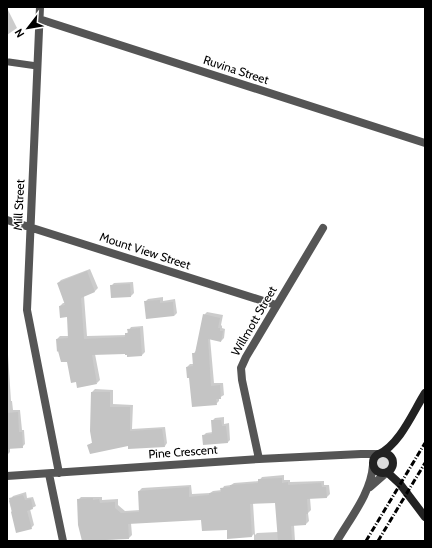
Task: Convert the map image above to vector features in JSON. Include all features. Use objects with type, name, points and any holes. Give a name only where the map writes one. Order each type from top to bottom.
[{"type":"street","name":"Mill Street","points":[[40,7],[27,310],[59,473]]},
{"type":"street","name":"Ruvina Street","points":[[39,19],[425,143]]},
{"type":"street","name":"Mount View Street","points":[[7,220],[276,305]]},
{"type":"street","name":"Willmott Street","points":[[259,459],[242,380],[241,368],[246,356],[276,305],[324,228]]},
{"type":"street","points":[[337,541],[367,490],[372,477],[374,458],[386,450],[399,436],[425,393]]},
{"type":"street","points":[[367,490],[377,479],[387,472],[393,463],[399,436]]},
{"type":"street","points":[[361,454],[373,464],[378,472],[387,472],[400,484],[425,517]]},
{"type":"street","name":"Pine Crescent","points":[[7,476],[259,459],[379,454]]},
{"type":"street","points":[[379,454],[388,454],[393,463],[400,484]]},
{"type":"street","points":[[49,474],[63,541]]},
{"type":"lane","points":[[9,62],[37,66]]},
{"type":"shaded area","points":[[380,455],[386,455],[391,460],[389,469],[386,471],[380,471],[375,466],[375,460]]},
{"type":"building","points":[[87,271],[95,292],[81,298],[84,339],[125,337],[125,333],[128,333],[127,329],[140,328],[142,356],[127,357],[125,354],[92,355],[97,384],[77,388],[76,382],[71,383],[67,362],[61,362],[58,351],[57,352],[56,339],[68,338],[67,317],[60,318],[59,306],[65,305],[57,283]]},
{"type":"building","points":[[130,284],[131,297],[111,298],[110,285]]},
{"type":"building","points":[[160,300],[160,303],[173,302],[174,316],[146,319],[144,301]]},
{"type":"building","points":[[203,314],[220,318],[218,328],[220,328],[220,331],[223,331],[221,342],[208,339],[211,386],[220,385],[221,399],[216,399],[217,405],[192,407],[189,378],[187,378],[186,367],[193,366],[192,353],[195,353]]},
{"type":"building","points":[[91,392],[110,392],[110,407],[130,407],[130,431],[162,429],[165,447],[128,449],[128,446],[90,454],[87,445],[92,443],[90,431]]},
{"type":"building","points":[[18,412],[19,432],[22,432],[23,448],[7,449],[7,413]]},
{"type":"building","points":[[211,420],[221,420],[222,426],[226,426],[228,443],[203,445],[202,435],[212,434]]},
{"type":"building","points":[[282,478],[282,483],[288,482],[288,485],[321,483],[322,487],[326,487],[327,498],[307,499],[308,514],[306,514],[306,525],[291,526],[292,541],[278,541],[275,503],[250,504],[252,537],[227,539],[227,530],[202,531],[201,520],[128,524],[129,539],[82,541],[78,525],[77,499],[93,498],[93,500],[99,499],[100,503],[115,502],[115,508],[121,513],[139,512],[138,491],[189,487],[189,497],[221,492],[220,488],[230,487],[230,485],[258,483],[258,479]]},
{"type":"building","points":[[23,495],[25,500],[31,499],[33,509],[27,511],[32,529],[16,533],[9,498]]},
{"type":"railway","points":[[366,541],[425,443]]},
{"type":"railway","points":[[378,541],[425,463]]}]
